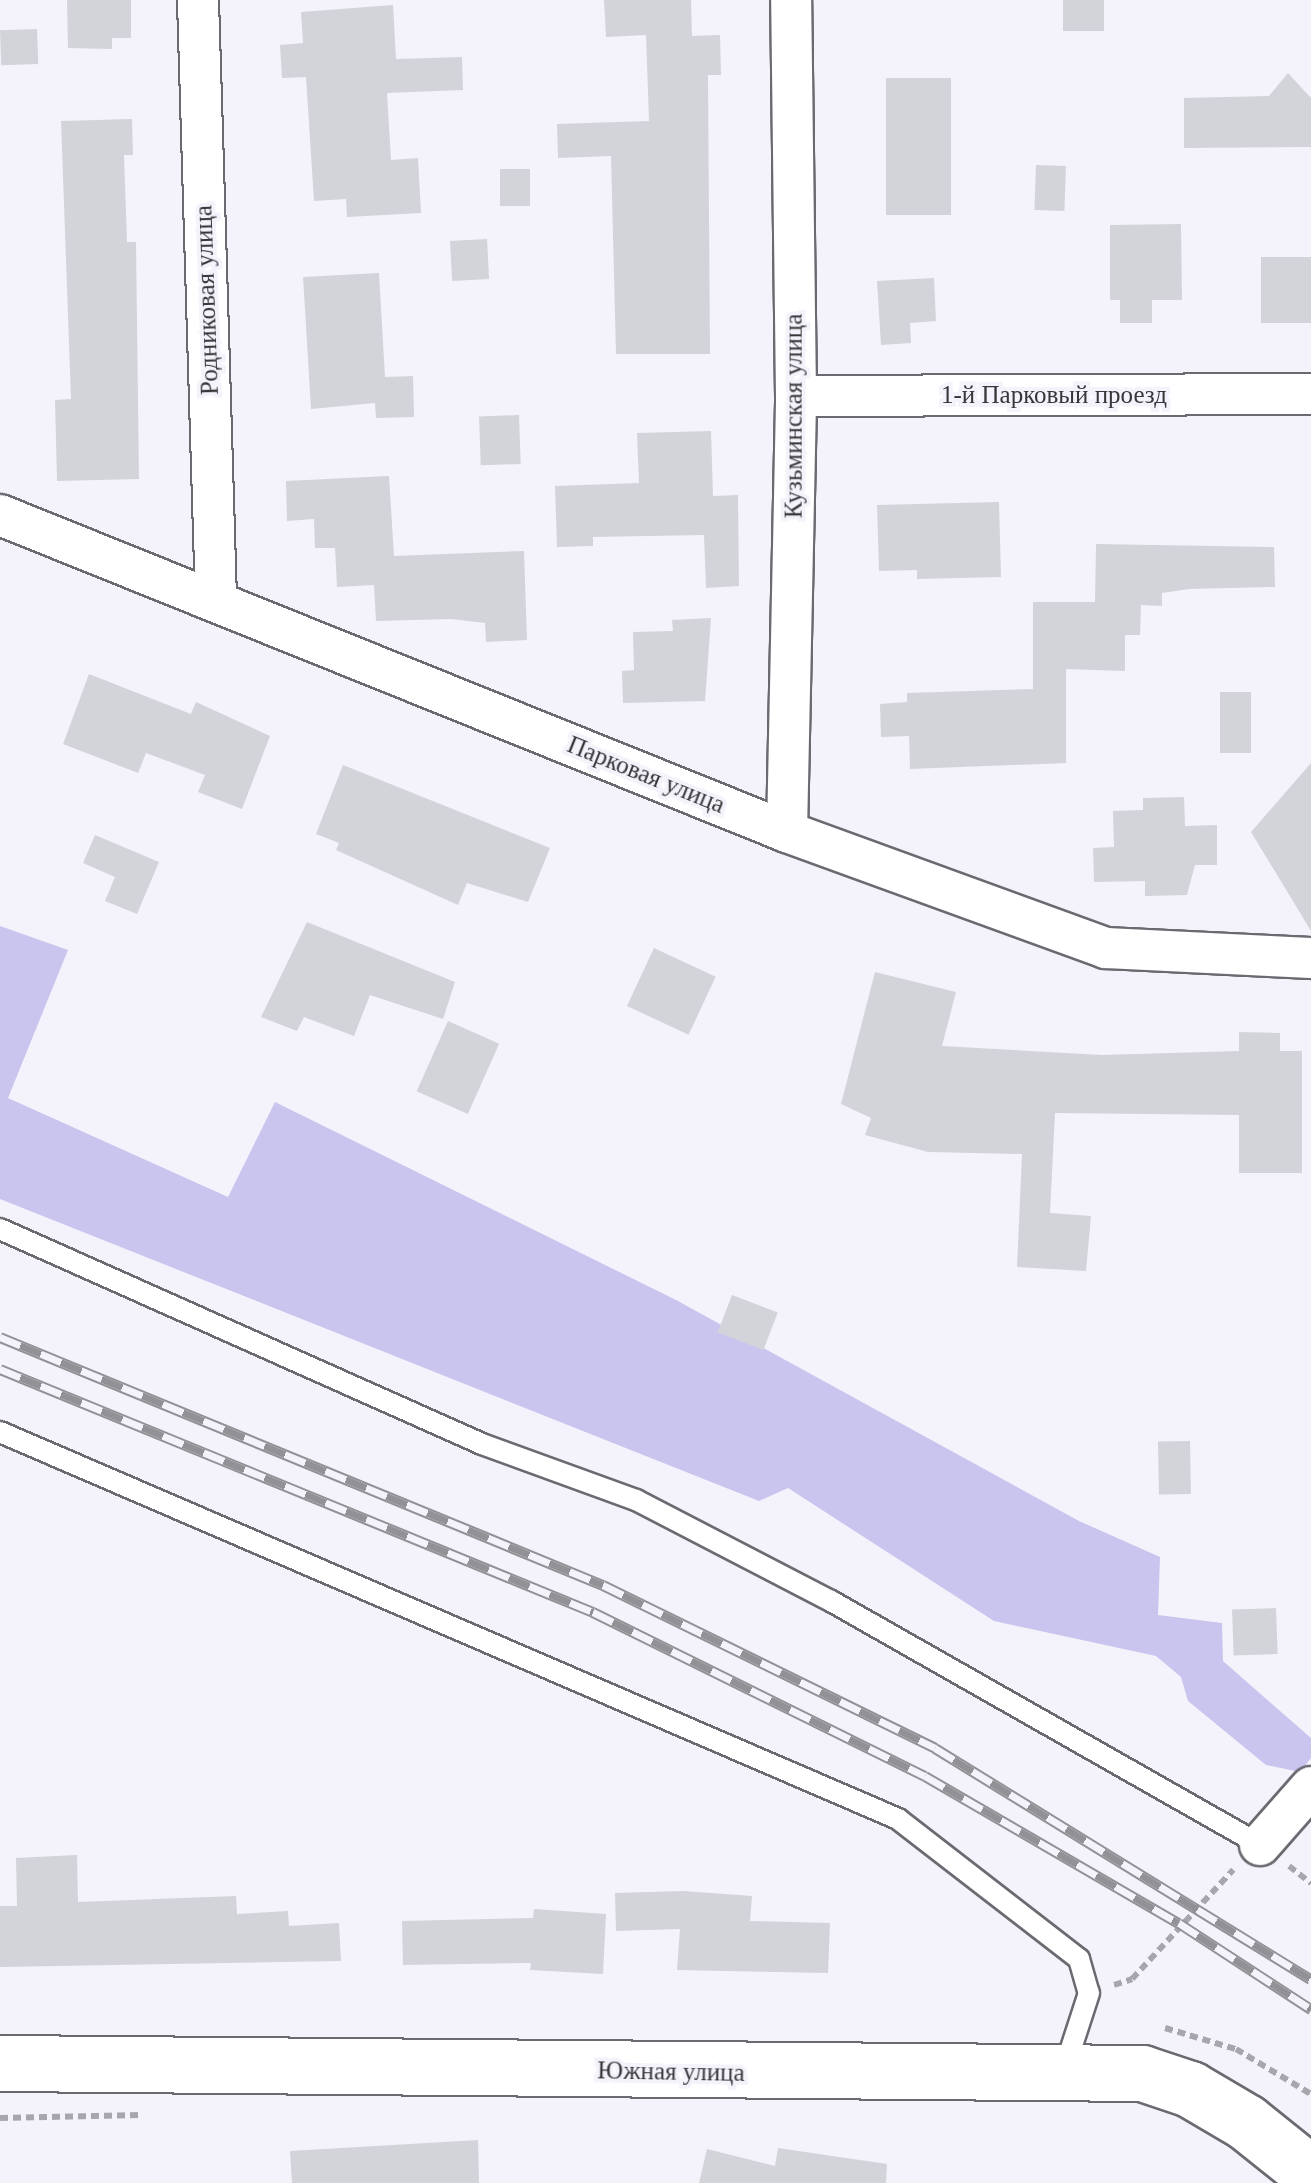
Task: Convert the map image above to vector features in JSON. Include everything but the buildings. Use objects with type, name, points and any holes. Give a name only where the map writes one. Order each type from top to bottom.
[{"type":"street","name":"Родниковая улица","points":[[198,0],[216,600]]},
{"type":"street","name":"Кузьминская улица","points":[[787,832],[796,396],[791,0]]},
{"type":"street","name":"1-й Парковый проезд","points":[[796,396],[1311,394]]},
{"type":"street","name":"Парковая улица","points":[[0,515],[787,832],[1106,948],[1311,958]]},
{"type":"street","points":[[1260,1845],[1311,1787]]},
{"type":"street","name":"Южная улица","points":[[0,2063],[1142,2073],[1190,2089],[1311,2174]]},
{"type":"lane","points":[[0,1229],[482,1444],[636,1500],[848,1610],[1260,1845]]},
{"type":"lane","points":[[0,1432],[898,1819],[1079,1958],[1090,1993],[1064,2072]]},
{"type":"path","points":[[1090,1993],[1132,1978],[1196,1902],[1260,1845]]},
{"type":"shaded area","points":[[0,926],[68,950],[8,1098],[228,1197],[275,1102],[676,1300],[1079,1521],[1160,1557],[1158,1615],[1222,1623],[1223,1661],[1311,1738],[1311,1758],[1300,1772],[1266,1765],[1188,1701],[1181,1677],[1156,1656],[994,1621],[788,1488],[759,1501],[0,1199]]},
{"type":"railway","points":[[0,1337],[603,1585],[935,1748],[1311,1979]]},
{"type":"railway","points":[[0,1369],[593,1612],[925,1776],[1179,1923],[1311,2009]]}]
